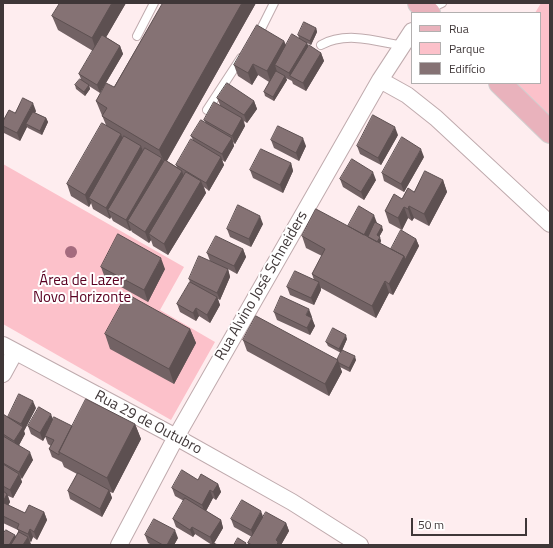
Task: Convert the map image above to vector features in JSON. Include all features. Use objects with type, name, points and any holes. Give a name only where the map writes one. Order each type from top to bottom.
[{"type":"main road","points":[[501,84],[550,132]]},
{"type":"street","name":"Rua Alvino José Schneiders","points":[[119,545],[176,437],[380,80],[411,34]]},
{"type":"street","points":[[380,80],[407,95],[436,118],[550,224]]},
{"type":"street","points":[[3,374],[9,349]]},
{"type":"street","name":"Rua 29 de Outubro","points":[[9,349],[176,437],[292,502],[360,545]]},
{"type":"lane","points":[[136,36],[154,3]]},
{"type":"lane","points":[[253,39],[262,27],[274,3]]},
{"type":"lane","points":[[321,44],[343,38],[359,37],[403,46]]},
{"type":"lane","points":[[206,110],[245,52]]},
{"type":"green space","points":[[541,3],[550,3],[550,132],[501,84],[541,84],[541,12],[536,12]]},
{"type":"green space","name":"Área de Lazer Novo Horizonte","points":[[3,164],[184,267],[160,310],[215,342],[171,420],[3,324]]},
{"type":"building","points":[[60,3],[112,3],[92,38],[52,16]]},
{"type":"building","points":[[163,3],[242,3],[159,150],[102,116],[107,108],[96,101],[106,83],[114,87]]},
{"type":"building","points":[[304,22],[316,28],[310,41],[298,35]]},
{"type":"building","points":[[257,25],[284,41],[267,71],[253,64],[248,73],[234,65]]},
{"type":"building","points":[[292,34],[307,43],[289,73],[275,65]]},
{"type":"building","points":[[102,35],[120,46],[97,85],[79,74]]},
{"type":"building","points":[[309,45],[321,53],[303,83],[290,76]]},
{"type":"building","points":[[276,71],[285,76],[273,97],[264,92]]},
{"type":"building","points":[[80,79],[89,85],[84,92],[75,85]]},
{"type":"building","points":[[227,83],[254,101],[244,115],[217,98]]},
{"type":"building","points":[[23,98],[33,103],[17,133],[3,126],[3,121],[9,110],[15,113]]},
{"type":"building","points":[[214,102],[242,118],[232,136],[204,120]]},
{"type":"building","points":[[33,112],[46,118],[40,131],[26,124]]},
{"type":"building","points":[[373,115],[395,127],[378,158],[357,146]]},
{"type":"building","points":[[201,120],[232,138],[222,154],[191,136]]},
{"type":"building","points":[[102,123],[121,134],[85,195],[67,184]]},
{"type":"building","points":[[278,126],[303,138],[296,153],[271,140]]},
{"type":"building","points":[[124,136],[141,146],[106,208],[89,198]]},
{"type":"building","points":[[402,137],[421,149],[401,184],[382,173]]},
{"type":"building","points":[[191,139],[221,157],[206,183],[176,165]]},
{"type":"building","points":[[145,148],[162,158],[126,220],[108,210]]},
{"type":"building","points":[[261,149],[291,163],[280,185],[250,170]]},
{"type":"building","points":[[352,159],[373,172],[361,192],[340,179]]},
{"type":"building","points":[[165,160],[182,171],[145,232],[128,221]]},
{"type":"building","points":[[425,171],[443,180],[424,214],[409,206],[408,209],[404,207],[398,218],[385,211],[394,194],[402,199],[408,188],[414,192]]},
{"type":"building","points":[[186,172],[201,181],[164,244],[149,234]]},
{"type":"building","points":[[238,205],[260,216],[249,239],[227,229]]},
{"type":"building","points":[[359,206],[374,215],[364,235],[348,226]]},
{"type":"building","points":[[316,209],[404,256],[389,284],[385,281],[372,306],[312,274],[325,249],[302,236]]},
{"type":"building","points":[[375,222],[382,226],[377,235],[380,237],[377,242],[368,237]]},
{"type":"building","points":[[401,230],[416,239],[405,260],[404,256],[391,249]]},
{"type":"building","points":[[118,234],[161,258],[144,290],[101,267]]},
{"type":"building","points":[[216,236],[243,249],[234,266],[207,253]]},
{"type":"building","points":[[199,256],[228,269],[217,293],[189,279]]},
{"type":"building","points":[[295,271],[319,282],[311,298],[287,287]]},
{"type":"building","points":[[190,282],[217,297],[207,315],[196,308],[193,313],[177,304]]},
{"type":"building","points":[[127,294],[190,329],[169,369],[105,334]]},
{"type":"building","points":[[281,296],[309,309],[306,315],[312,318],[307,328],[274,312]]},
{"type":"building","points":[[256,316],[338,360],[325,384],[243,340]]},
{"type":"building","points":[[333,328],[346,335],[339,349],[326,342]]},
{"type":"building","points":[[342,350],[355,356],[349,368],[339,363],[337,360]]},
{"type":"building","points":[[19,394],[33,401],[21,424],[8,417]]},
{"type":"building","points":[[86,399],[135,424],[107,478],[59,452]]},
{"type":"building","points":[[39,407],[51,414],[40,433],[28,426]]},
{"type":"building","points":[[3,414],[23,427],[14,441],[3,434]]},
{"type":"building","points":[[54,417],[72,426],[59,452],[59,455],[49,449],[54,440],[45,436]]},
{"type":"building","points":[[3,436],[30,452],[19,472],[3,463]]},
{"type":"building","points":[[3,464],[19,474],[10,490],[3,486]]},
{"type":"building","points":[[182,470],[198,480],[201,474],[218,484],[213,492],[210,490],[202,505],[172,488]]},
{"type":"building","points":[[78,473],[109,490],[100,509],[68,491]]},
{"type":"building","points":[[3,491],[7,494],[3,502]]},
{"type":"building","points":[[185,498],[221,520],[210,537],[192,527],[190,530],[173,519]]},
{"type":"building","points":[[242,500],[261,511],[251,530],[231,519]]},
{"type":"building","points":[[4,503],[25,513],[29,505],[44,512],[34,532],[30,529],[28,534],[17,529],[19,524],[3,516]]},
{"type":"building","points":[[266,512],[286,523],[276,540],[278,542],[277,545],[252,545],[248,543]]},
{"type":"building","points":[[154,519],[175,530],[167,545],[163,545],[145,535]]},
{"type":"building","points":[[6,530],[15,535],[9,545],[3,545],[3,534]]},
{"type":"building","points":[[19,532],[28,537],[23,545],[11,545]]},
{"type":"building","points":[[238,538],[246,543],[245,545],[234,545]]}]
